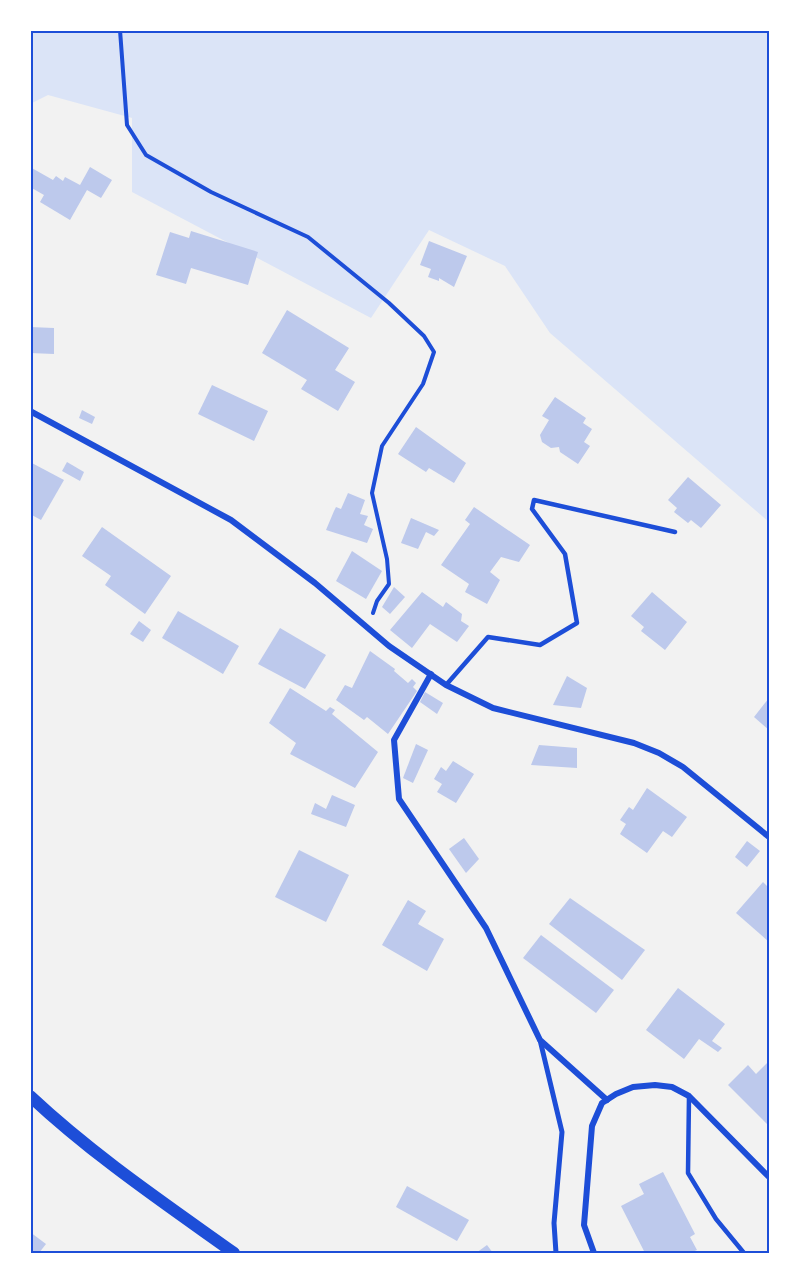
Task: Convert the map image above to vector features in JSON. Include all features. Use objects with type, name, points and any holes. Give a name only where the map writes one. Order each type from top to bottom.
[{"type":"main road","points":[[30,1096],[64,1129],[234,1253]]},
{"type":"street","points":[[30,411],[231,520],[315,583],[368,628],[446,685],[493,708],[634,743],[659,753],[683,767],[769,837]]},
{"type":"street","points":[[431,674],[394,740],[399,799],[486,928],[540,1040],[562,1132],[554,1223],[556,1253]]},
{"type":"street","points":[[540,1040],[607,1100]]},
{"type":"street","points":[[594,1253],[584,1225],[592,1126],[602,1103],[633,1087],[655,1085],[672,1087],[689,1096],[769,1177]]},
{"type":"lane","points":[[446,685],[488,638],[540,645],[577,623],[566,554],[532,508],[534,500],[675,532]]},
{"type":"lane","points":[[689,1096],[688,1173],[716,1219],[744,1253]]},
{"type":"path","points":[[120,30],[127,125],[146,155],[211,192],[308,237],[389,303],[424,336],[434,352],[423,384],[382,446],[372,493],[387,559],[389,584],[377,601],[368,628]]},
{"type":"shaded area","points":[[30,30],[769,30],[769,522],[550,333],[505,266],[429,230],[371,318],[132,192],[132,118],[48,95],[30,104]]},
{"type":"building","points":[[30,167],[53,180],[56,176],[63,181],[65,177],[80,185],[90,167],[112,180],[101,198],[87,190],[70,220],[40,202],[44,195],[30,187]]},
{"type":"building","points":[[191,231],[258,252],[248,285],[191,268],[186,284],[156,275],[170,232],[189,238]]},
{"type":"building","points":[[429,241],[467,256],[454,287],[439,278],[439,281],[428,277],[431,269],[420,265]]},
{"type":"building","points":[[287,310],[349,348],[335,370],[355,382],[338,411],[301,389],[307,380],[262,353]]},
{"type":"building","points":[[30,327],[54,328],[54,354],[30,353]]},
{"type":"building","points":[[212,385],[268,411],[254,441],[198,414]]},
{"type":"building","points":[[555,397],[586,418],[583,423],[592,429],[584,442],[590,446],[578,464],[560,452],[559,447],[551,448],[542,442],[540,435],[549,420],[542,416]]},
{"type":"building","points":[[82,410],[95,417],[92,424],[79,418]]},
{"type":"building","points":[[416,427],[466,463],[454,483],[429,468],[426,472],[398,454]]},
{"type":"building","points":[[30,462],[64,480],[41,520],[30,514]]},
{"type":"building","points":[[67,462],[84,472],[80,481],[62,471]]},
{"type":"building","points":[[688,477],[721,505],[701,528],[691,520],[688,523],[674,512],[677,508],[668,500]]},
{"type":"building","points":[[348,493],[365,500],[360,514],[368,516],[364,525],[373,529],[367,543],[326,530],[336,507],[341,509]]},
{"type":"building","points":[[474,507],[530,545],[519,562],[501,557],[490,572],[500,580],[487,604],[465,592],[469,584],[441,565],[470,524],[465,520]]},
{"type":"building","points":[[411,518],[439,530],[434,536],[426,532],[418,549],[401,543]]},
{"type":"building","points":[[102,527],[171,576],[145,614],[105,585],[111,576],[82,556]]},
{"type":"building","points":[[352,551],[382,571],[366,599],[336,581]]},
{"type":"building","points":[[394,587],[405,597],[390,614],[382,607]]},
{"type":"building","points":[[422,592],[443,607],[446,602],[462,614],[461,621],[469,626],[457,642],[430,624],[412,648],[390,630]]},
{"type":"building","points":[[652,592],[687,622],[665,650],[641,631],[644,627],[631,616]]},
{"type":"building","points":[[178,611],[239,646],[223,674],[162,638]]},
{"type":"building","points":[[139,621],[151,630],[143,642],[130,634]]},
{"type":"building","points":[[280,628],[326,655],[305,689],[258,664]]},
{"type":"building","points":[[370,651],[395,669],[394,671],[408,683],[412,679],[416,683],[413,687],[417,691],[388,734],[367,717],[364,720],[336,700],[345,685],[352,688]]},
{"type":"building","points":[[567,676],[587,688],[581,708],[553,705]]},
{"type":"building","points":[[290,688],[326,711],[330,707],[335,710],[332,714],[378,752],[355,788],[290,754],[296,743],[269,723]]},
{"type":"building","points":[[425,692],[443,703],[437,714],[420,702]]},
{"type":"building","points":[[769,698],[769,730],[754,717]]},
{"type":"building","points":[[416,744],[428,750],[413,783],[403,778]]},
{"type":"building","points":[[539,745],[577,748],[577,768],[531,765]]},
{"type":"building","points":[[453,761],[474,774],[456,803],[437,792],[442,784],[434,779],[441,767],[446,771]]},
{"type":"building","points":[[647,788],[687,817],[672,837],[663,831],[647,853],[620,834],[626,824],[620,820],[629,807],[633,810]]},
{"type":"building","points":[[332,795],[355,805],[346,827],[311,814],[315,803],[326,809]]},
{"type":"building","points":[[464,838],[479,859],[466,873],[449,849]]},
{"type":"building","points":[[747,841],[760,851],[747,867],[735,857]]},
{"type":"building","points":[[299,850],[349,875],[326,922],[275,897]]},
{"type":"building","points":[[763,882],[769,888],[769,942],[736,913]]},
{"type":"building","points":[[570,898],[645,950],[622,980],[549,924]]},
{"type":"building","points":[[408,900],[426,911],[418,924],[444,939],[427,971],[382,945]]},
{"type":"building","points":[[541,935],[614,990],[596,1013],[523,958]]},
{"type":"building","points":[[678,988],[725,1024],[712,1041],[722,1048],[718,1052],[699,1039],[684,1059],[646,1030]]},
{"type":"building","points":[[769,1061],[769,1126],[728,1085],[748,1065],[756,1074]]},
{"type":"building","points":[[663,1172],[695,1234],[690,1237],[697,1250],[690,1253],[645,1253],[621,1206],[644,1194],[639,1184]]},
{"type":"building","points":[[407,1186],[469,1220],[457,1241],[396,1207]]},
{"type":"building","points":[[30,1232],[46,1244],[39,1253],[30,1253]]},
{"type":"building","points":[[487,1245],[493,1253],[476,1253]]}]
